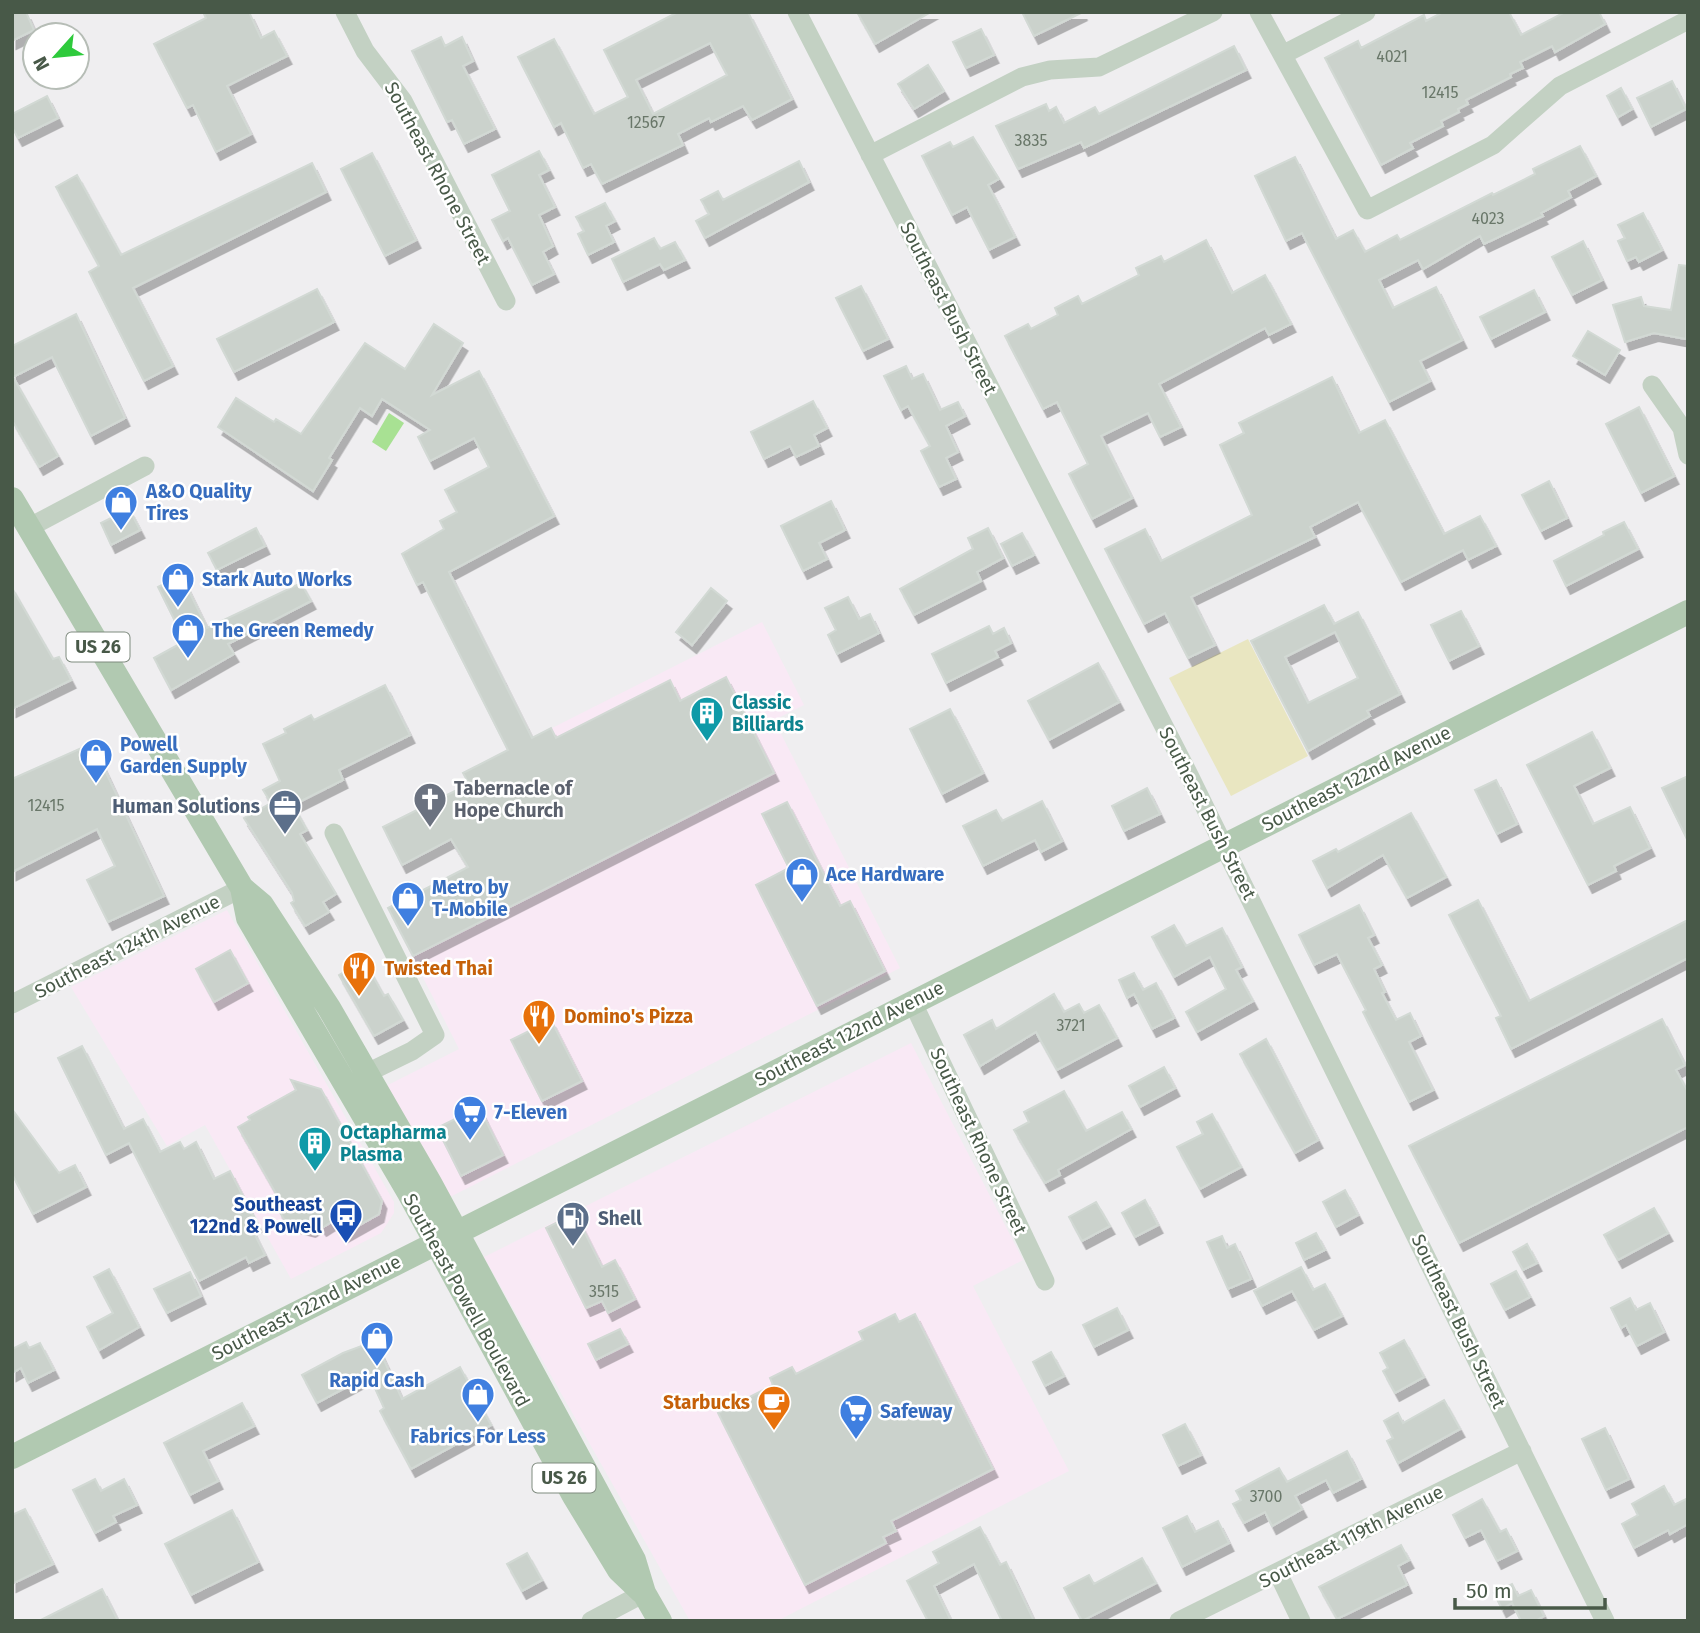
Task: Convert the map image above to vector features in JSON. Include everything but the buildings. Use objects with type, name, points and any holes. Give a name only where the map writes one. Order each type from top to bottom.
[{"type":"main road","name":"Southeast Powell Boulevard","points":[[12,499],[242,888],[262,905],[367,1073],[445,1237]]},
{"type":"main road","name":"Southeast 122nd Avenue","points":[[12,1457],[1688,611]]},
{"type":"main road","name":"Southeast Powell Boulevard","points":[[242,888],[248,918],[445,1237],[634,1560],[644,1593],[660,1621]]},
{"type":"street","name":"Southeast Rhone Street","points":[[345,12],[365,51],[403,102],[506,300]]},
{"type":"street","name":"Southeast Bush Street","points":[[797,12],[1224,844],[1605,1621]]},
{"type":"street","points":[[870,155],[1022,77],[1050,69],[1099,67],[1213,12]]},
{"type":"street","points":[[1259,12],[1284,54],[1354,192],[1367,209],[1493,145],[1560,86],[1688,20]]},
{"type":"street","points":[[1284,54],[1366,12]]},
{"type":"street","points":[[1652,385],[1682,428],[1688,455]]},
{"type":"street","points":[[28,528],[145,466]]},
{"type":"street","points":[[334,833],[435,1035],[412,1051],[367,1073]]},
{"type":"street","name":"Southeast 124th Avenue","points":[[12,1004],[242,888]]},
{"type":"street","name":"Southeast Rhone Street","points":[[912,1001],[1045,1280]]},
{"type":"street","name":"Southeast 119th Avenue","points":[[1179,1621],[1522,1451]]},
{"type":"street","points":[[1278,1573],[1301,1621]]},
{"type":"street","points":[[591,1621],[644,1593]]},
{"type":"shaded area","points":[[389,413],[404,423],[386,451],[372,442]]},
{"type":"shaded area","points":[[762,622],[804,705],[774,720],[900,968],[450,1197],[386,1086],[459,1049],[388,908],[502,850],[463,773]]},
{"type":"shaded area","points":[[1248,639],[1308,756],[1231,796],[1169,678]]},
{"type":"shaded area","points":[[227,910],[394,1202],[394,1213],[381,1233],[291,1279],[205,1125],[167,1146],[71,987]]},
{"type":"shaded area","points":[[911,1043],[1023,1260],[973,1286],[1069,1471],[777,1621],[690,1621],[484,1257]]},
{"type":"place","name":"A&O Quality Tires","points":[[121,532]]},
{"type":"place","name":"Stark Auto Works","points":[[178,609]]},
{"type":"place","name":"The Green Remedy","points":[[188,660]]},
{"type":"place","name":"Classic Billiards","points":[[707,743]]},
{"type":"place","name":"Powell Garden Supply","points":[[96,785]]},
{"type":"place","name":"Tabernacle of Hope Church","points":[[430,829]]},
{"type":"place","name":"Human Solutions","points":[[285,836]]},
{"type":"place","name":"Ace Hardware","points":[[802,904]]},
{"type":"place","name":"Metro by T-Mobile","points":[[408,928]]},
{"type":"place","name":"Twisted Thai","points":[[359,998]]},
{"type":"place","name":"Domino's Pizza","points":[[539,1046]]},
{"type":"place","name":"7-Eleven","points":[[470,1142]]},
{"type":"place","name":"Octapharma Plasma","points":[[315,1173]]},
{"type":"place","name":"Southeast 122nd & Powell","points":[[346,1245]]},
{"type":"place","name":"Shell","points":[[573,1248]]},
{"type":"place","name":"Rapid Cash","points":[[377,1368]]},
{"type":"place","name":"Fabrics For Less","points":[[478,1424]]},
{"type":"place","name":"Starbucks","points":[[774,1432]]},
{"type":"place","name":"Safeway","points":[[856,1441]]}]
